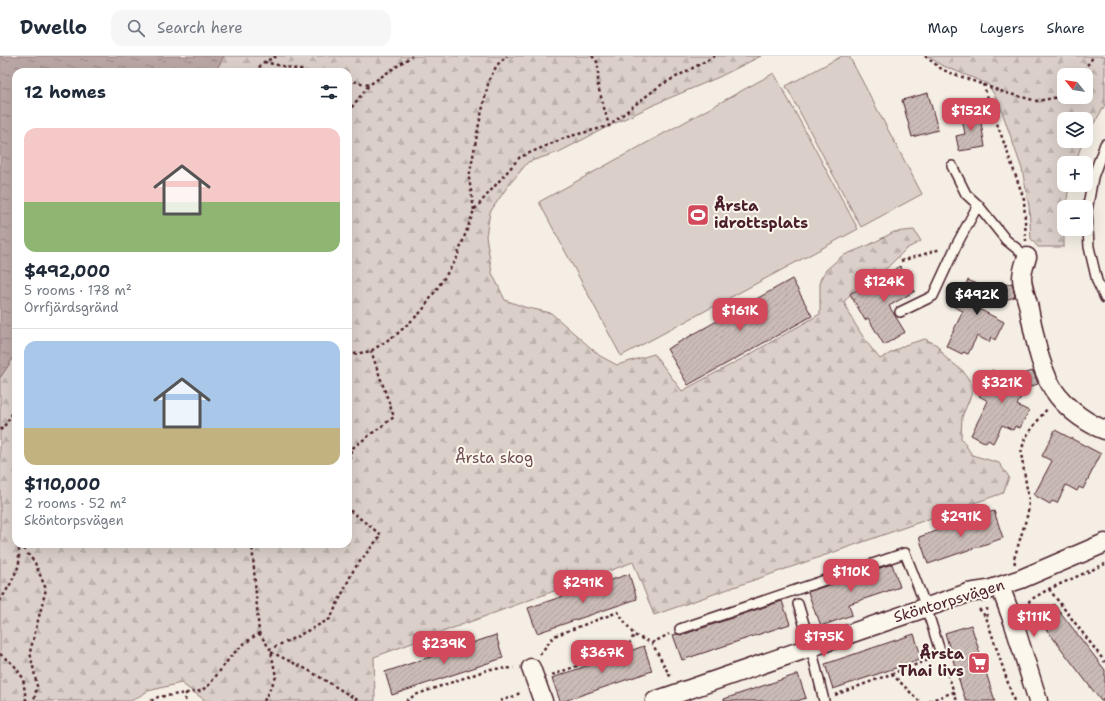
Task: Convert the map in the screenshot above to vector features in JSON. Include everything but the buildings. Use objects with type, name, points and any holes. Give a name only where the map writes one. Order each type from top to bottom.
[{"type":"street","points":[[1027,257],[1022,277],[1040,358],[1050,384],[1059,397],[1071,409],[1083,419],[1105,430]]},
{"type":"street","name":"Sköntorpsvägen","points":[[655,701],[680,697],[811,647],[926,607],[968,593],[994,588],[1022,579],[1105,543]]},
{"type":"street","points":[[994,588],[1002,628],[1026,701]]},
{"type":"street","points":[[994,588],[1014,624],[1038,701]]},
{"type":"street","points":[[530,668],[543,701]]},
{"type":"lane","points":[[1105,144],[1093,177],[1087,212],[1089,247],[1097,280],[1105,298]]},
{"type":"lane","points":[[952,166],[966,194],[978,205],[1006,240],[1027,257]]},
{"type":"lane","points":[[900,312],[933,296],[956,244],[978,205]]},
{"type":"lane","points":[[680,629],[905,553],[926,607],[940,651]]},
{"type":"lane","points":[[798,604],[811,647],[822,700]]},
{"type":"path","points":[[259,68],[264,62],[277,56]]},
{"type":"path","points":[[352,107],[369,85],[412,56]]},
{"type":"path","points":[[474,210],[468,178],[479,124],[489,80],[497,65],[507,56]]},
{"type":"path","points":[[592,56],[598,63],[598,86],[610,126]]},
{"type":"path","points":[[352,354],[370,351],[397,334],[422,311],[456,260],[474,210],[520,157],[567,137],[610,126],[632,107],[661,86],[715,56]]},
{"type":"path","points":[[925,56],[944,70],[1006,93],[1037,101],[1057,97]]},
{"type":"path","points":[[1085,68],[1094,56]]},
{"type":"path","points":[[264,62],[291,68]]},
{"type":"path","points":[[352,81],[369,85]]},
{"type":"path","points":[[983,84],[1024,199],[1027,257]]},
{"type":"path","points":[[901,261],[956,244]]},
{"type":"path","points":[[352,448],[394,417],[370,351]]},
{"type":"path","points":[[1016,564],[1014,559],[1028,513],[1028,501],[1021,453],[1025,438],[1042,415],[1059,397]]},
{"type":"path","points":[[0,430],[12,414]]},
{"type":"path","points":[[270,650],[330,619],[354,569],[381,535],[352,512]]},
{"type":"path","points":[[0,601],[11,583],[19,565],[20,548]]},
{"type":"path","points":[[23,548],[35,563],[46,589],[30,652],[37,686],[34,701]]},
{"type":"path","points":[[252,548],[259,633],[270,650],[276,677],[264,701]]},
{"type":"path","points":[[1024,613],[1030,600],[1049,589],[1105,564]]},
{"type":"path","points":[[1049,589],[1105,662]]},
{"type":"path","points":[[406,701],[415,694],[490,669],[530,668],[554,636],[618,612],[634,635],[652,643],[680,697]]},
{"type":"path","points":[[986,617],[1014,701]]},
{"type":"path","points":[[652,643],[680,629]]},
{"type":"path","points":[[150,701],[158,697],[201,691],[209,685],[232,655],[259,633]]},
{"type":"path","points":[[554,674],[627,648],[634,635]]},
{"type":"path","points":[[270,650],[308,670],[359,701]]},
{"type":"path","points":[[940,651],[957,701]]},
{"type":"path","points":[[0,654],[14,665],[23,678],[26,701]]},
{"type":"path","points":[[822,700],[922,662]]},
{"type":"path","points":[[892,674],[919,701]]},
{"type":"path","points":[[929,701],[954,692]]},
{"type":"path","points":[[185,701],[186,693]]},
{"type":"green space","name":"Årsta skog","points":[[224,56],[761,56],[719,77],[660,102],[607,127],[559,152],[528,162],[508,186],[490,212],[486,236],[492,273],[505,300],[524,307],[551,313],[600,356],[617,365],[654,354],[682,391],[820,314],[820,280],[826,270],[842,256],[869,245],[894,232],[914,230],[921,241],[906,249],[887,268],[856,287],[844,302],[860,332],[880,359],[905,345],[925,339],[937,345],[946,358],[963,371],[971,383],[972,393],[962,417],[961,438],[972,455],[999,463],[1009,477],[1003,493],[654,615],[633,562],[374,657],[375,701],[206,701],[181,683],[148,691],[131,701],[0,701],[0,378],[12,360],[12,548],[352,548],[352,68],[217,68]]},
{"type":"green space","points":[[842,56],[849,56],[922,194],[861,227],[786,86]]},
{"type":"green space","points":[[928,56],[1105,56],[1105,105],[1093,125],[1093,112],[1057,112],[1057,148],[1080,148],[1078,156],[1057,156],[1057,192],[1068,192],[1067,200],[1057,200],[1057,236],[1064,236],[1064,247],[1038,247],[1031,239],[1029,206],[1022,169],[999,103],[988,84],[941,65]]},
{"type":"green space","name":"Årsta idrottsplats","points":[[774,73],[858,229],[621,356],[539,202]]},
{"type":"water","points":[[0,56],[224,56],[217,68],[12,68],[12,360],[0,378]]},
{"type":"place","name":"Årsta idrottsplats","points":[[698,215]]},
{"type":"place","name":"Årsta Thai livs","points":[[979,663]]}]
